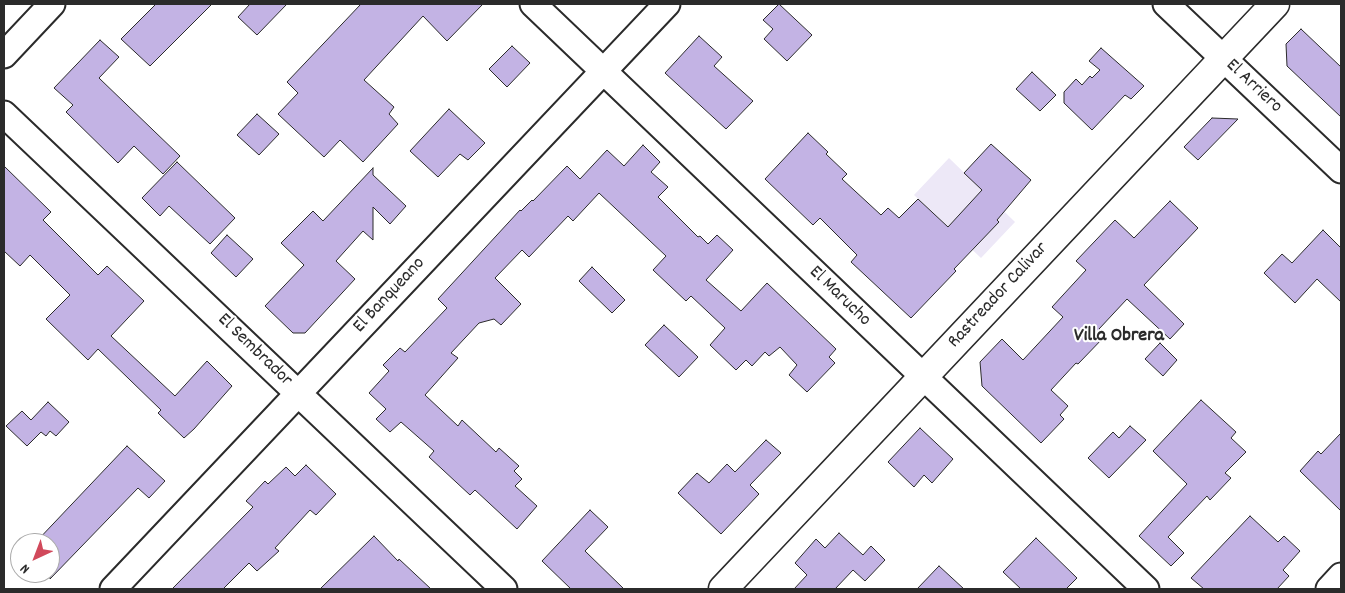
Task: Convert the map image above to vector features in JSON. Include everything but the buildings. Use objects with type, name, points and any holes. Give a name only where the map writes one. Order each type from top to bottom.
[{"type":"main road","name":"Rastreador Calivar","points":[[723,589],[1275,4]]},
{"type":"street","points":[[4,54],[52,4]]},
{"type":"street","name":"El Marucho","points":[[533,4],[1146,589]]},
{"type":"street","name":"El Banqueano","points":[[113,589],[667,4]]},
{"type":"street","name":"El Arriero","points":[[1166,4],[1341,170]]},
{"type":"street","name":"El Sembrador","points":[[4,114],[504,589]]},
{"type":"street","points":[[1328,589],[1341,576]]},
{"type":"shaded area","points":[[949,158],[1015,222],[981,258],[914,195]]},
{"type":"district","name":"Villa Obrera","points":[[1119,337]]}]
